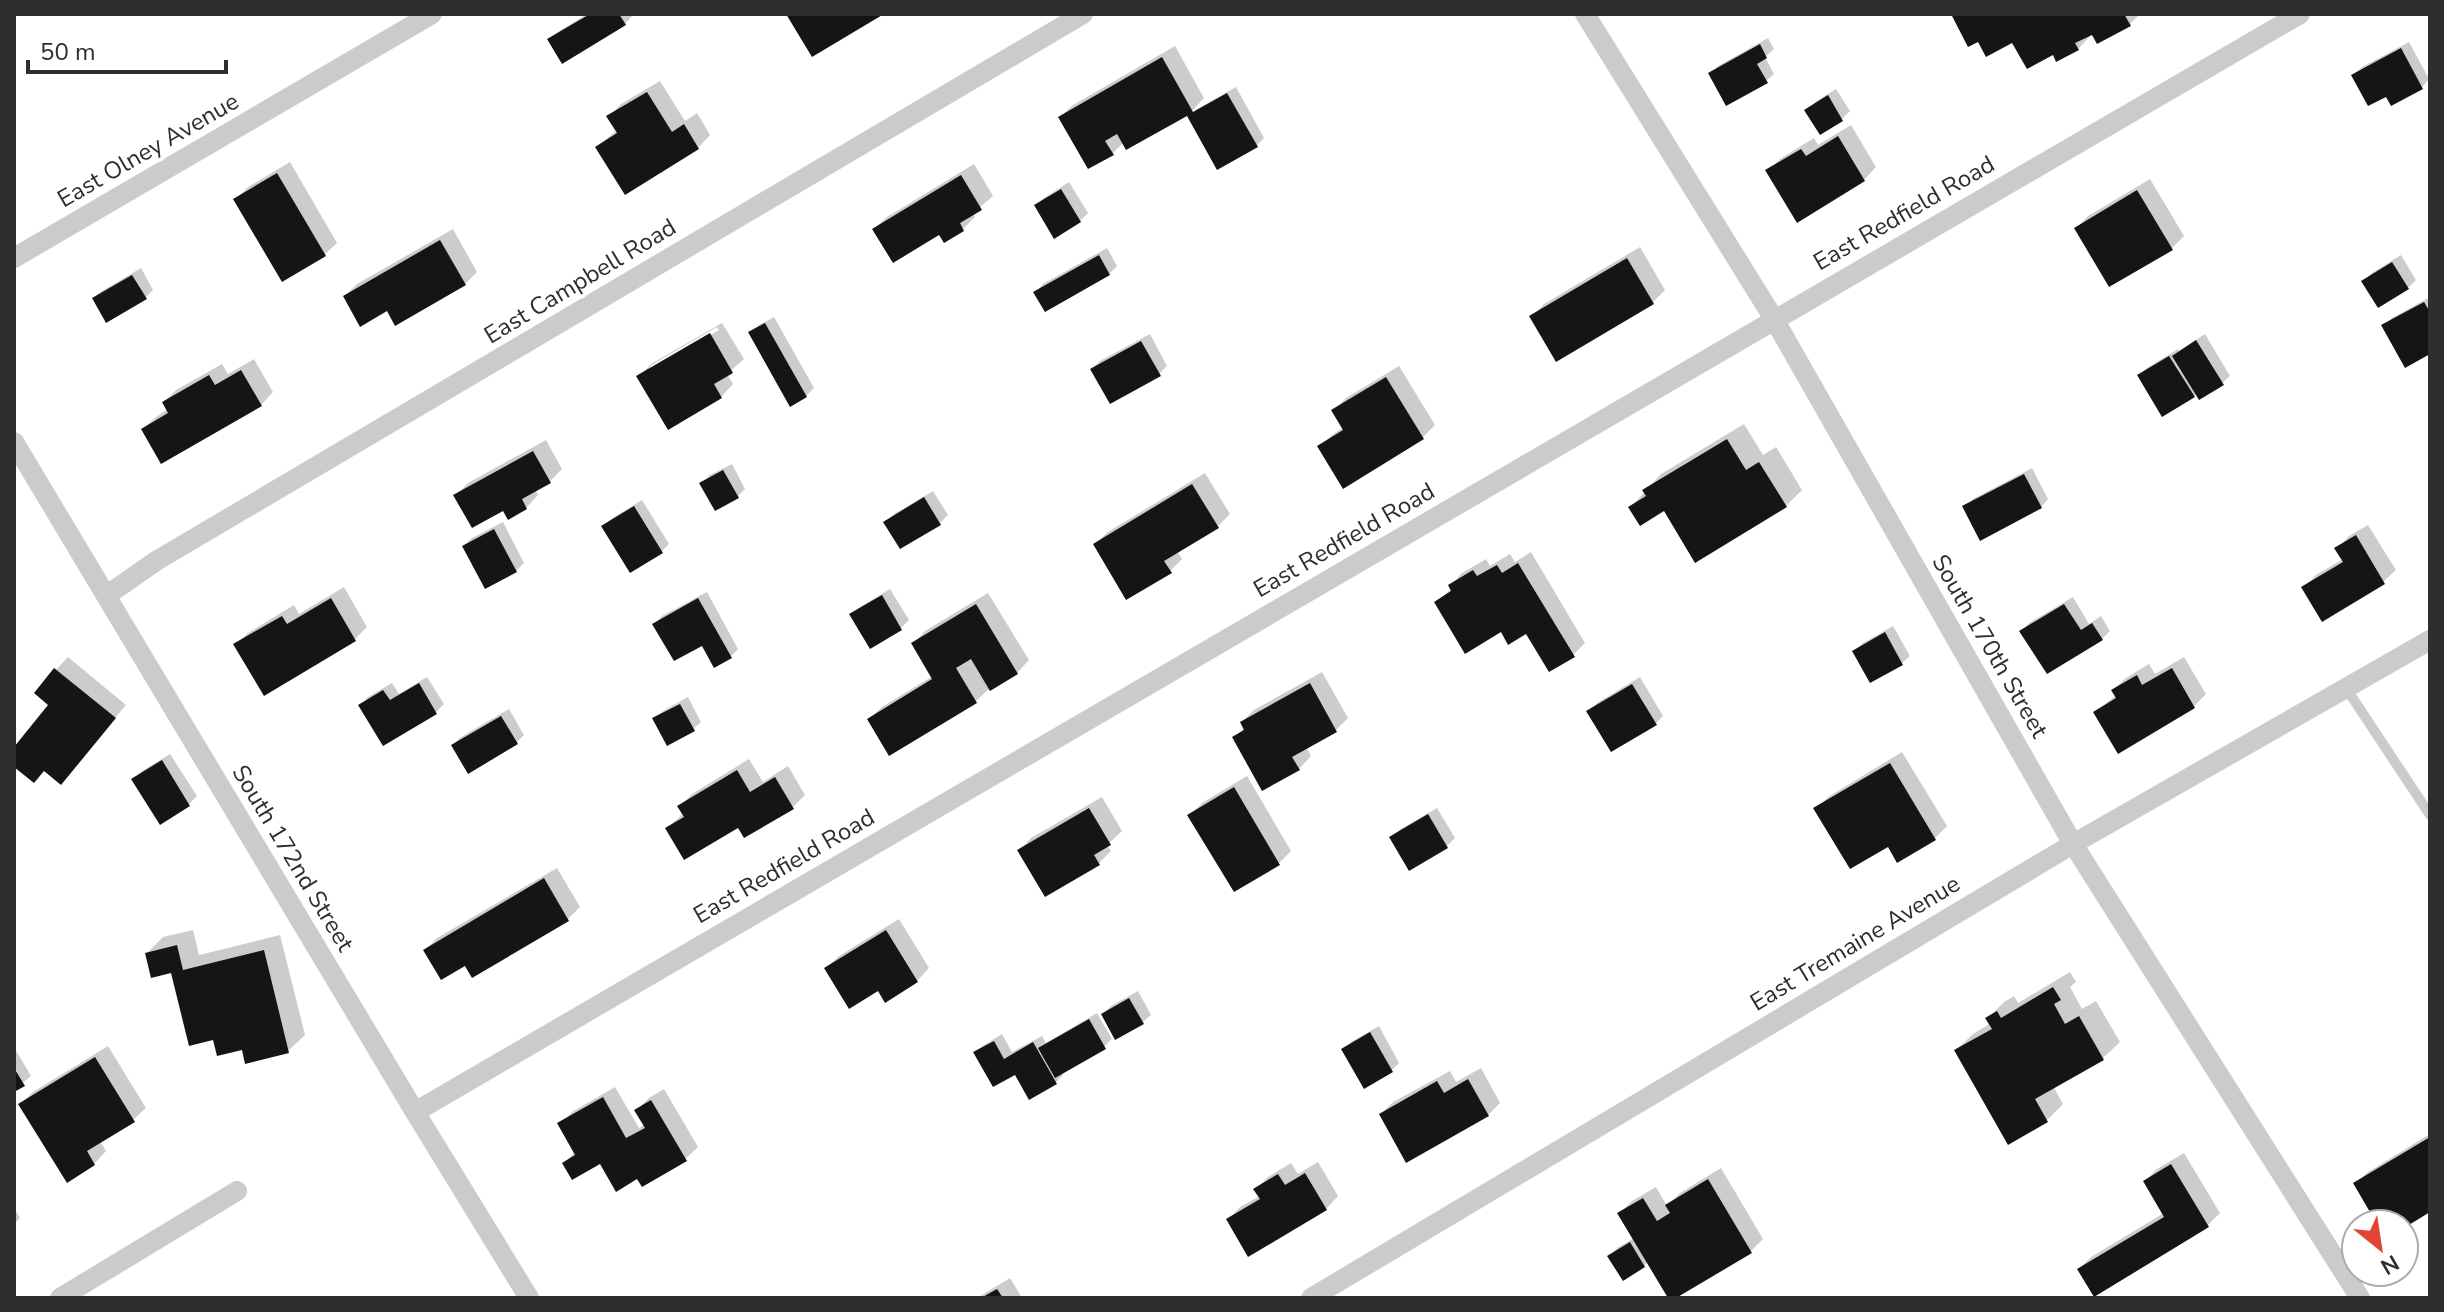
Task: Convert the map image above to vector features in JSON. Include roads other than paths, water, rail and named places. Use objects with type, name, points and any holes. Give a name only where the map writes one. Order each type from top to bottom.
[{"type":"street","name":"East Olney Avenue","points":[[14,258],[432,14]]},
{"type":"street","name":"East Campbell Road","points":[[106,596],[156,561],[1083,14]]},
{"type":"street","name":"South 170th Street","points":[[1585,14],[1774,319],[2073,844],[2360,1298]]},
{"type":"street","name":"East Redfield Road","points":[[415,1112],[2300,14]]},
{"type":"street","name":"South 172nd Street","points":[[14,442],[529,1298]]},
{"type":"street","name":"East Tremaine Avenue","points":[[1311,1298],[2073,844],[2430,640]]},
{"type":"street","points":[[60,1298],[237,1191]]},
{"type":"lane","points":[[2346,688],[2430,815]]}]
